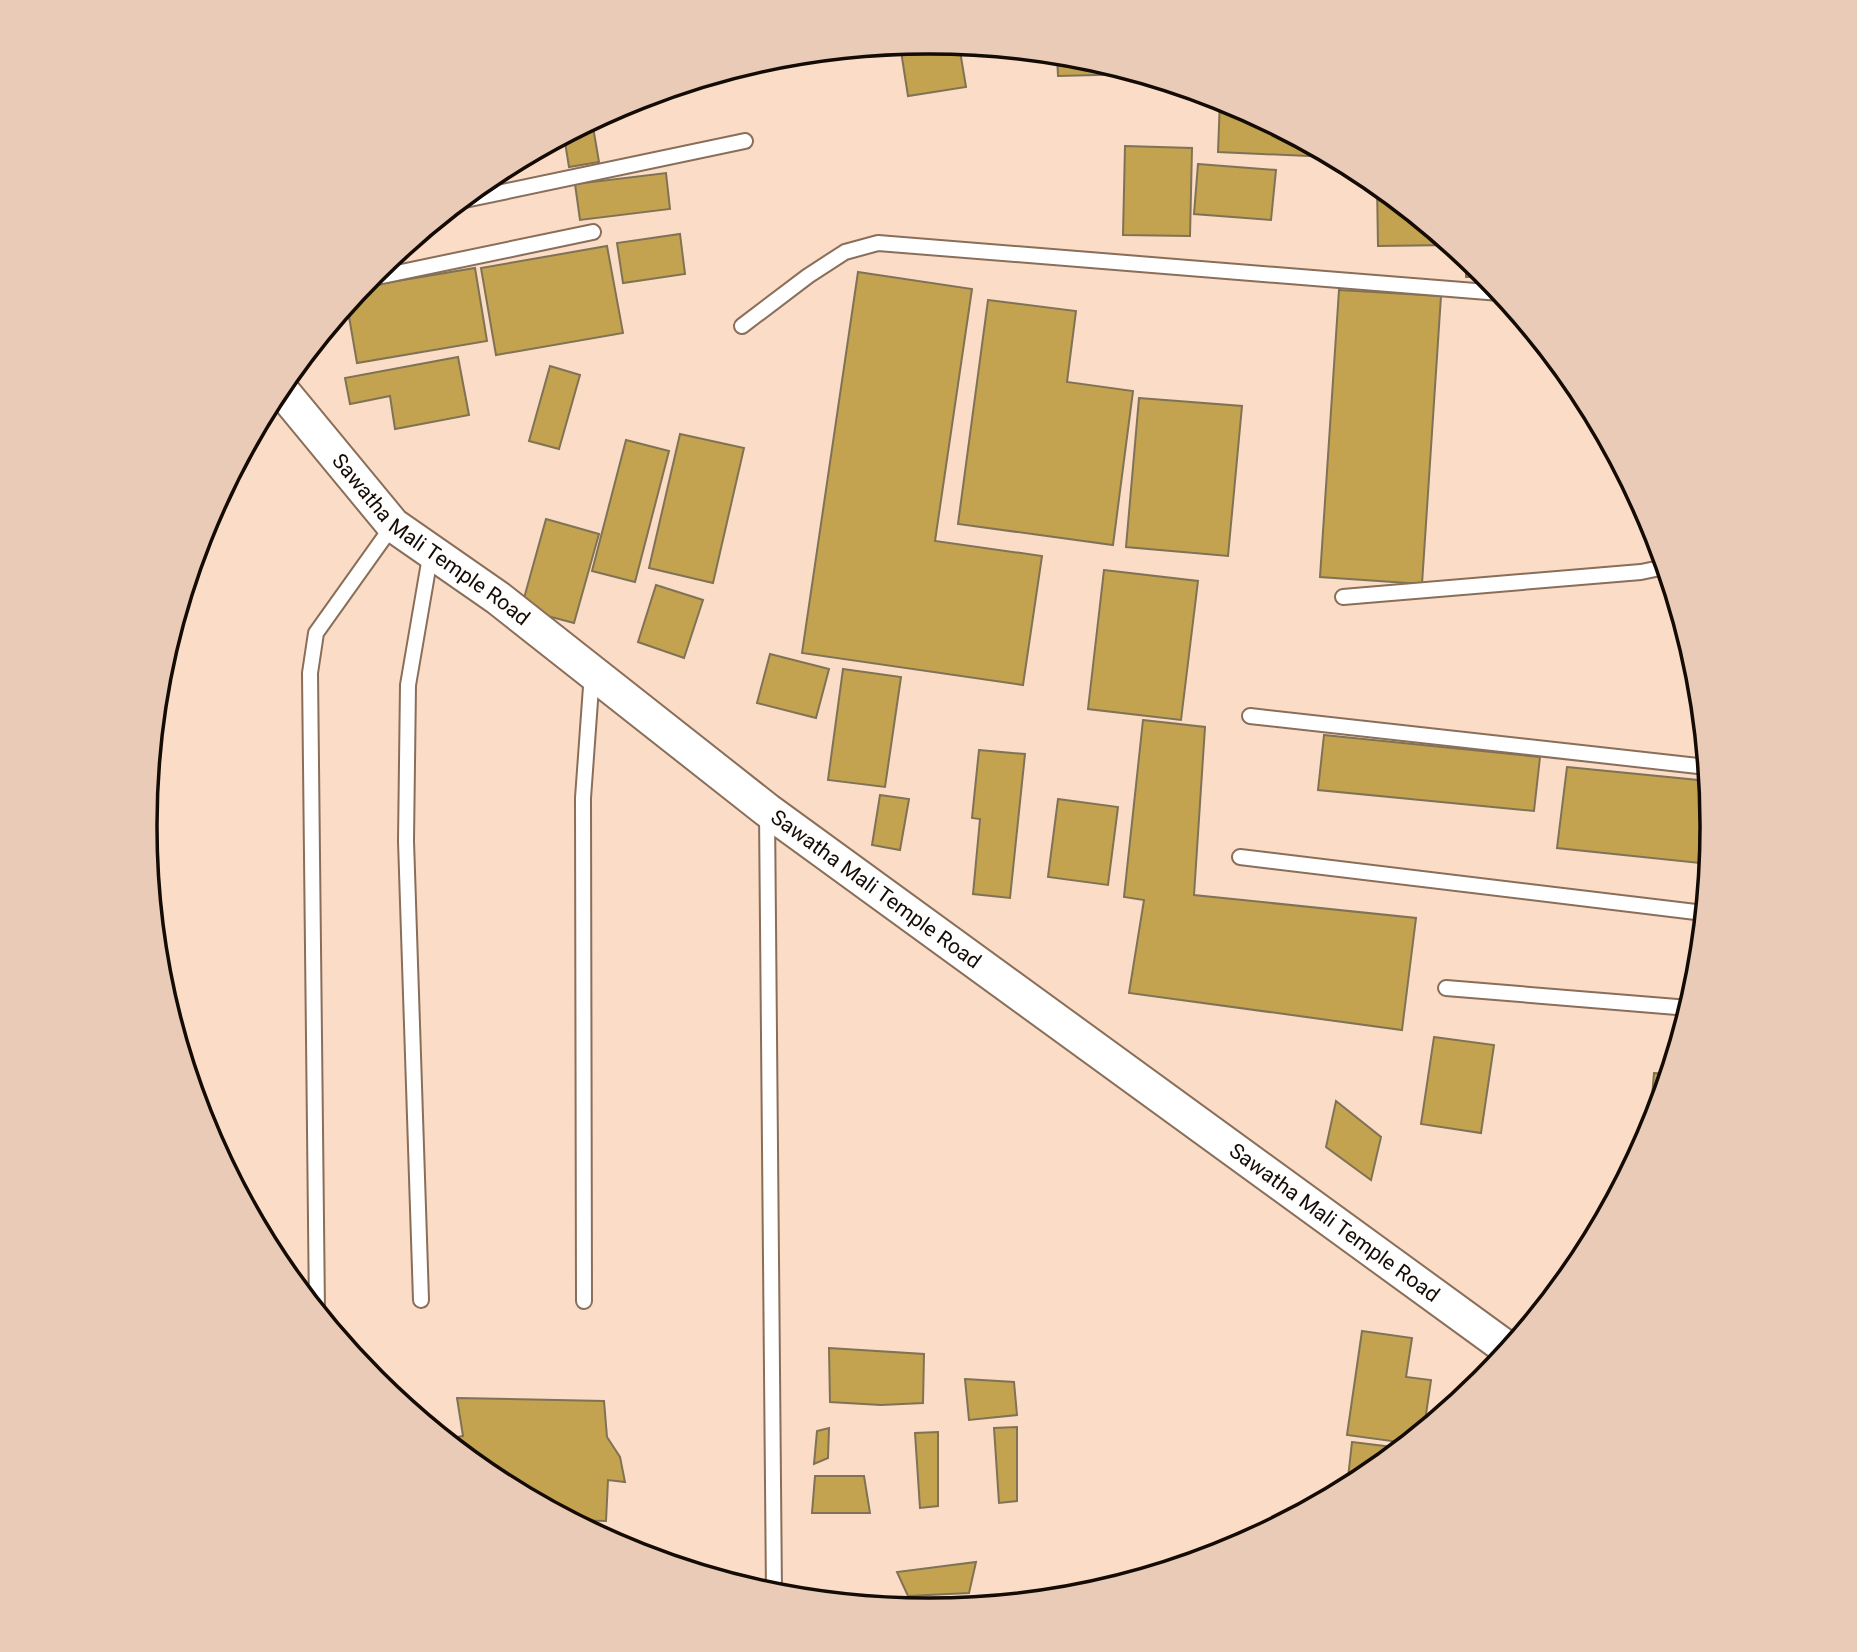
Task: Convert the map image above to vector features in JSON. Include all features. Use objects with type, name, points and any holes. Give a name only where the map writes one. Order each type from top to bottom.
[{"type":"street","name":"Sawatha Mali Temple Road","points":[[287,397],[394,525],[498,598],[767,810],[1501,1344]]},
{"type":"lane","points":[[484,196],[745,141]]},
{"type":"lane","points":[[389,275],[593,232]]},
{"type":"lane","points":[[742,326],[845,252],[878,243],[1485,292]]},
{"type":"lane","points":[[317,1297],[310,673],[316,633],[394,525]]},
{"type":"lane","points":[[421,1300],[407,776],[408,685],[431,551]]},
{"type":"lane","points":[[1343,597],[1656,569]]},
{"type":"lane","points":[[584,1301],[583,797],[592,673]]},
{"type":"lane","points":[[1250,716],[1698,767]]},
{"type":"lane","points":[[767,810],[774,1582]]},
{"type":"lane","points":[[1240,857],[1695,912]]},
{"type":"lane","points":[[1446,988],[1678,1007]]},
{"type":"building","points":[[902,55],[961,55],[966,87],[908,96]]},
{"type":"building","points":[[1058,66],[1103,75],[1058,76]]},
{"type":"building","points":[[1220,111],[1311,156],[1218,152]]},
{"type":"building","points":[[594,131],[599,162],[569,167],[566,146]]},
{"type":"building","points":[[1125,146],[1192,148],[1190,236],[1123,235]]},
{"type":"building","points":[[1198,164],[1276,170],[1271,220],[1194,214]]},
{"type":"building","points":[[666,173],[670,209],[580,220],[575,184]]},
{"type":"building","points":[[1377,199],[1436,245],[1378,246]]},
{"type":"building","points":[[680,234],[685,274],[623,283],[617,243]]},
{"type":"building","points":[[607,246],[623,333],[496,355],[481,268]]},
{"type":"building","points":[[475,268],[487,341],[357,363],[349,316],[379,284]]},
{"type":"building","points":[[858,272],[972,289],[935,541],[1042,556],[1023,685],[802,653]]},
{"type":"building","points":[[1339,290],[1441,296],[1422,584],[1320,577]]},
{"type":"building","points":[[988,300],[1076,311],[1067,382],[1133,391],[1113,545],[958,524]]},
{"type":"building","points":[[458,357],[469,415],[395,429],[390,396],[350,404],[345,378]]},
{"type":"building","points":[[550,366],[580,375],[559,449],[529,441]]},
{"type":"building","points":[[1139,398],[1242,406],[1228,556],[1126,547]]},
{"type":"building","points":[[680,434],[744,448],[713,583],[649,568]]},
{"type":"building","points":[[626,440],[669,451],[635,582],[592,571]]},
{"type":"building","points":[[546,519],[599,534],[574,623],[521,609]]},
{"type":"building","points":[[1104,570],[1198,581],[1181,720],[1088,709]]},
{"type":"building","points":[[656,585],[703,600],[684,658],[638,642]]},
{"type":"building","points":[[770,654],[829,669],[816,718],[757,703]]},
{"type":"building","points":[[843,669],[901,677],[885,787],[828,780]]},
{"type":"building","points":[[1143,720],[1205,727],[1194,895],[1416,918],[1402,1030],[1129,993],[1144,900],[1124,897]]},
{"type":"building","points":[[1324,735],[1540,757],[1534,811],[1318,790]]},
{"type":"building","points":[[979,750],[1025,754],[1010,898],[973,894],[980,819],[972,818]]},
{"type":"building","points":[[1567,767],[1699,780],[1699,863],[1557,848]]},
{"type":"building","points":[[880,795],[909,799],[900,850],[872,845]]},
{"type":"building","points":[[1058,799],[1118,807],[1108,885],[1048,877]]},
{"type":"building","points":[[1434,1037],[1494,1045],[1481,1133],[1421,1124]]},
{"type":"building","points":[[1654,1073],[1659,1073],[1659,1074],[1652,1092]]},
{"type":"building","points":[[1336,1101],[1381,1137],[1371,1180],[1326,1147]]},
{"type":"building","points":[[1362,1331],[1412,1338],[1406,1377],[1431,1380],[1426,1415],[1393,1441],[1347,1435]]},
{"type":"building","points":[[829,1348],[924,1354],[923,1403],[881,1405],[830,1402]]},
{"type":"building","points":[[965,1379],[1014,1382],[1017,1415],[969,1420]]},
{"type":"building","points":[[457,1398],[604,1401],[607,1437],[620,1457],[625,1482],[608,1480],[606,1521],[593,1521],[500,1468],[458,1437],[463,1436]]},
{"type":"building","points":[[1017,1427],[1017,1501],[999,1503],[994,1428]]},
{"type":"building","points":[[829,1428],[828,1458],[814,1464],[817,1431]]},
{"type":"building","points":[[938,1432],[938,1506],[920,1508],[915,1433]]},
{"type":"building","points":[[1352,1442],[1387,1446],[1357,1468],[1349,1473]]},
{"type":"building","points":[[815,1476],[864,1476],[870,1513],[812,1513]]},
{"type":"building","points":[[976,1562],[969,1593],[908,1596],[897,1572]]}]
